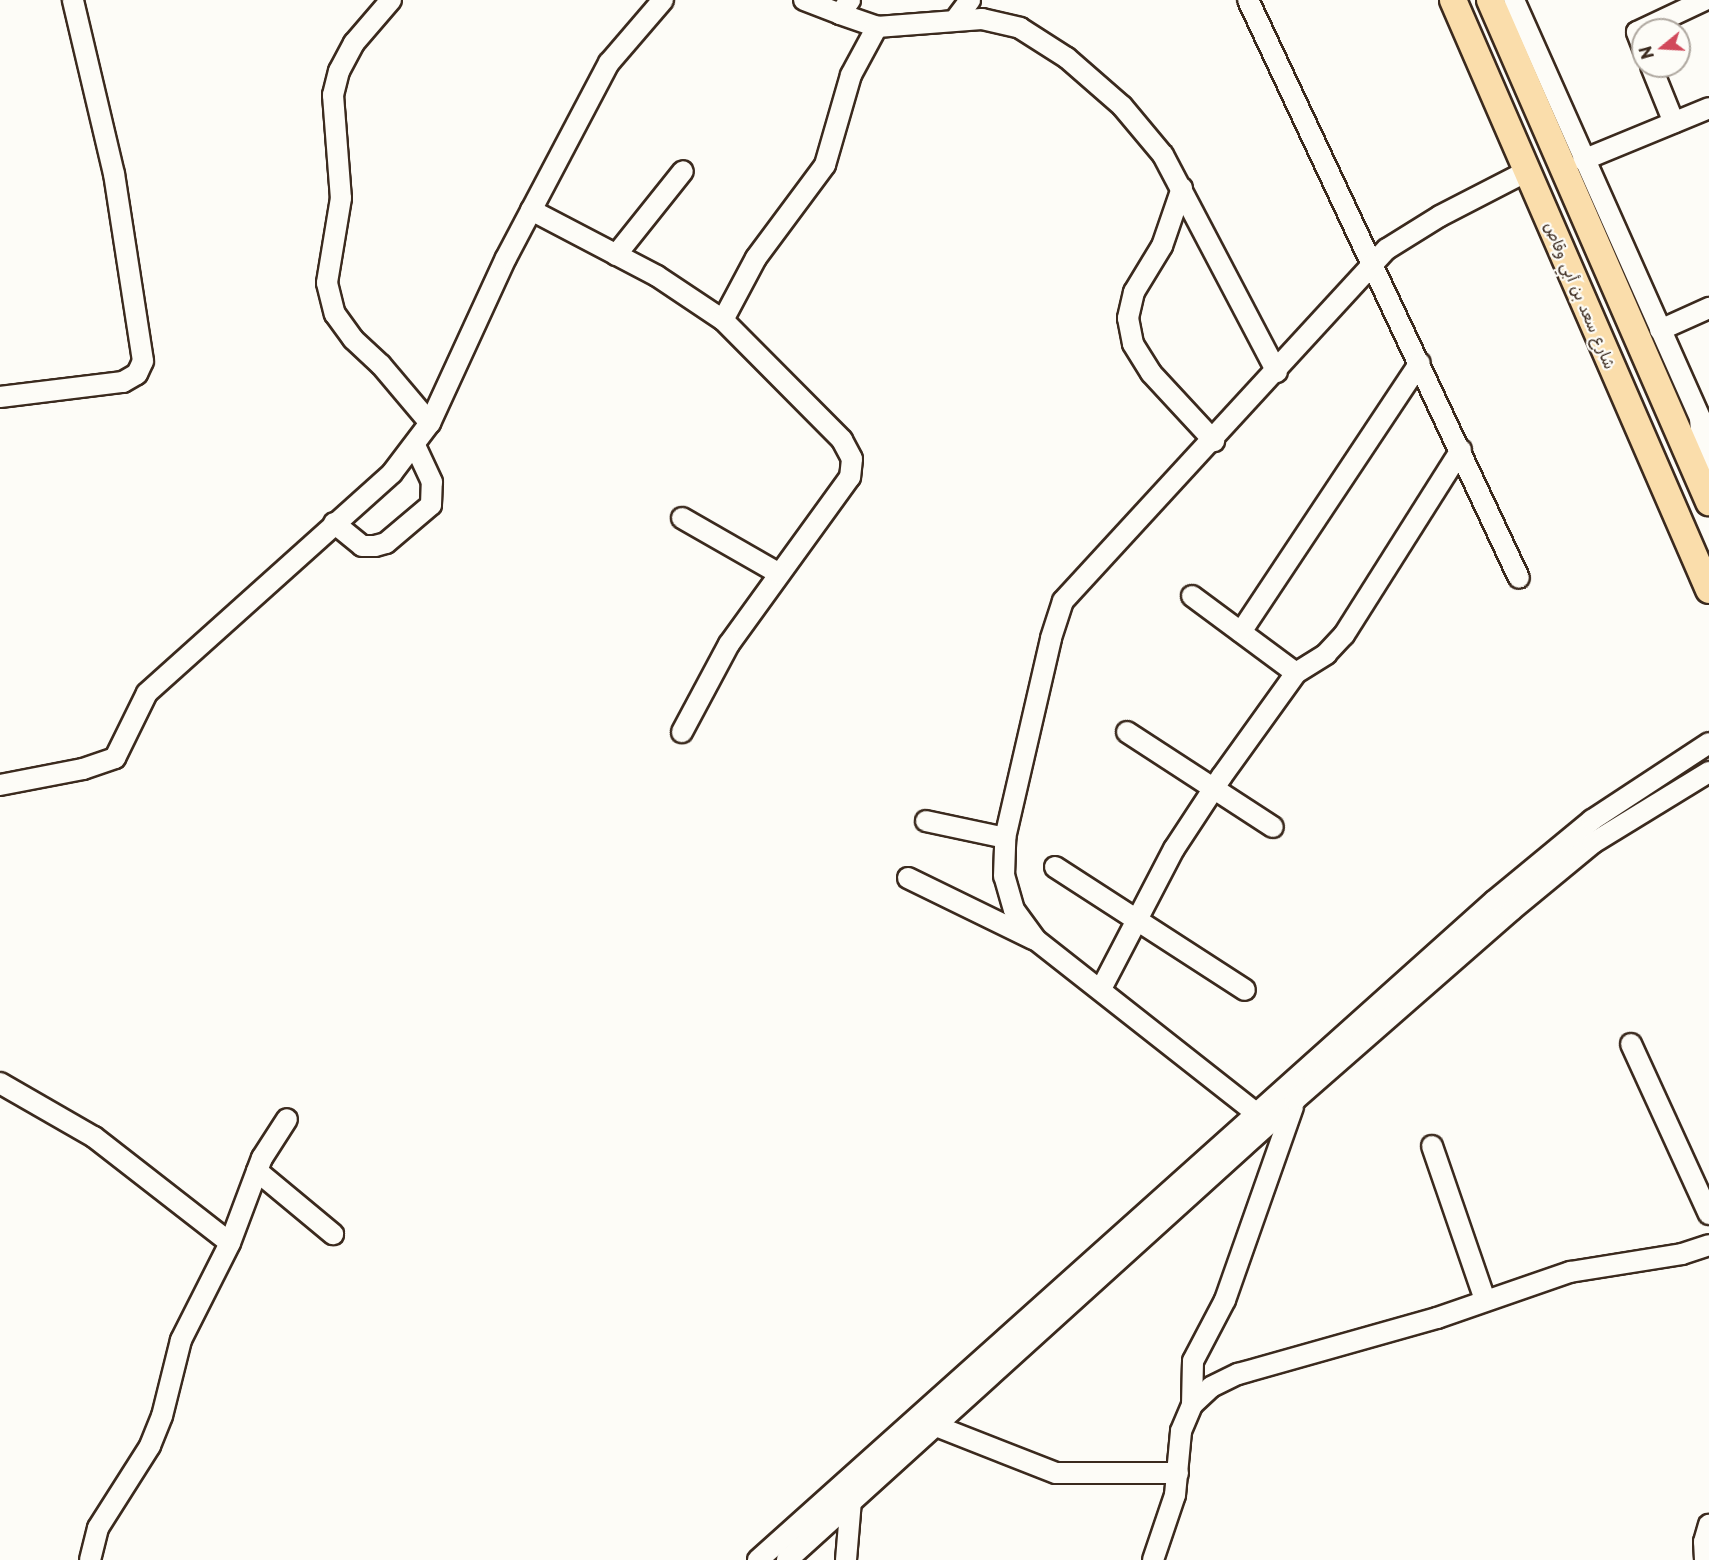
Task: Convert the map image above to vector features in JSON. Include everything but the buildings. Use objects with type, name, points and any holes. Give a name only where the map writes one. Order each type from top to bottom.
[{"type":"main road","name":"شارع سعد بن أبي وقاص","points":[[1453,0],[1709,590]]},
{"type":"main road","name":"شارع سعد بن أبي وقاص","points":[[1490,0],[1707,499]]},
{"type":"street","points":[[0,397],[123,382],[137,374],[143,361],[114,174],[73,0]]},
{"type":"street","points":[[391,0],[354,43],[339,71],[333,95],[341,198],[327,282],[335,314],[352,339],[381,365],[430,423]]},
{"type":"street","points":[[0,785],[83,770],[115,758],[147,693],[392,473],[415,446],[430,423],[531,210],[609,63],[663,0]]},
{"type":"street","points":[[804,0],[845,7],[877,27],[982,19],[1020,28],[1067,57],[1122,106],[1162,155],[1182,188],[1277,372]]},
{"type":"street","points":[[955,20],[970,0]]},
{"type":"street","points":[[1248,0],[1374,263],[1519,578]]},
{"type":"street","points":[[1514,0],[1583,160],[1700,418],[1707,499]]},
{"type":"street","points":[[1667,18],[1705,0]]},
{"type":"street","points":[[723,320],[756,258],[825,165],[851,75],[877,27]]},
{"type":"street","points":[[1656,78],[1674,123]]},
{"type":"street","points":[[1583,160],[1709,108]]},
{"type":"street","points":[[616,255],[683,171]]},
{"type":"street","points":[[1036,940],[1014,910],[1004,876],[1005,838],[1051,638],[1063,601],[1214,441],[1387,249],[1440,216],[1527,171]]},
{"type":"street","points":[[1182,188],[1162,246],[1134,292],[1128,318],[1133,344],[1150,373],[1214,441]]},
{"type":"street","points":[[531,210],[616,255],[723,320],[842,440],[852,459],[850,477],[778,573],[729,645],[682,732]]},
{"type":"street","points":[[1660,330],[1709,308]]},
{"type":"street","points":[[1241,632],[1420,363]]},
{"type":"street","points":[[334,523],[362,546],[375,546],[386,543],[430,505],[432,482],[415,446]]},
{"type":"street","points":[[1101,989],[1174,849],[1214,789],[1296,673],[1326,654],[1344,635],[1461,450]]},
{"type":"street","points":[[682,518],[778,573]]},
{"type":"street","points":[[1192,596],[1296,673]]},
{"type":"street","points":[[1128,732],[1273,827]]},
{"type":"street","points":[[758,1560],[1495,900],[1592,820],[1709,743]]},
{"type":"street","points":[[787,1560],[1295,1100],[1593,843],[1706,774],[1692,754]]},
{"type":"street","points":[[926,821],[1005,838]]},
{"type":"street","points":[[1056,867],[1137,917],[1245,990]]},
{"type":"street","points":[[908,878],[1036,940],[1256,1113]]},
{"type":"street","points":[[1631,1044],[1709,1214]]},
{"type":"street","points":[[0,1083],[94,1137],[230,1243]]},
{"type":"street","points":[[1192,1405],[1192,1361],[1226,1300],[1295,1100]]},
{"type":"street","points":[[93,1558],[98,1528],[150,1446],[162,1416],[181,1340],[230,1243],[257,1171],[287,1119]]},
{"type":"street","points":[[1432,1146],[1485,1300]]},
{"type":"street","points":[[257,1171],[333,1234]]},
{"type":"street","points":[[1153,1560],[1178,1473],[1181,1431],[1192,1405],[1210,1387],[1238,1374],[1437,1318],[1570,1272],[1683,1254],[1709,1245]]},
{"type":"street","points":[[936,1426],[1056,1473],[1178,1473]]},
{"type":"street","points":[[846,1560],[851,1500]]},
{"type":"street","points":[[1705,1560],[1704,1542],[1709,1525]]}]
